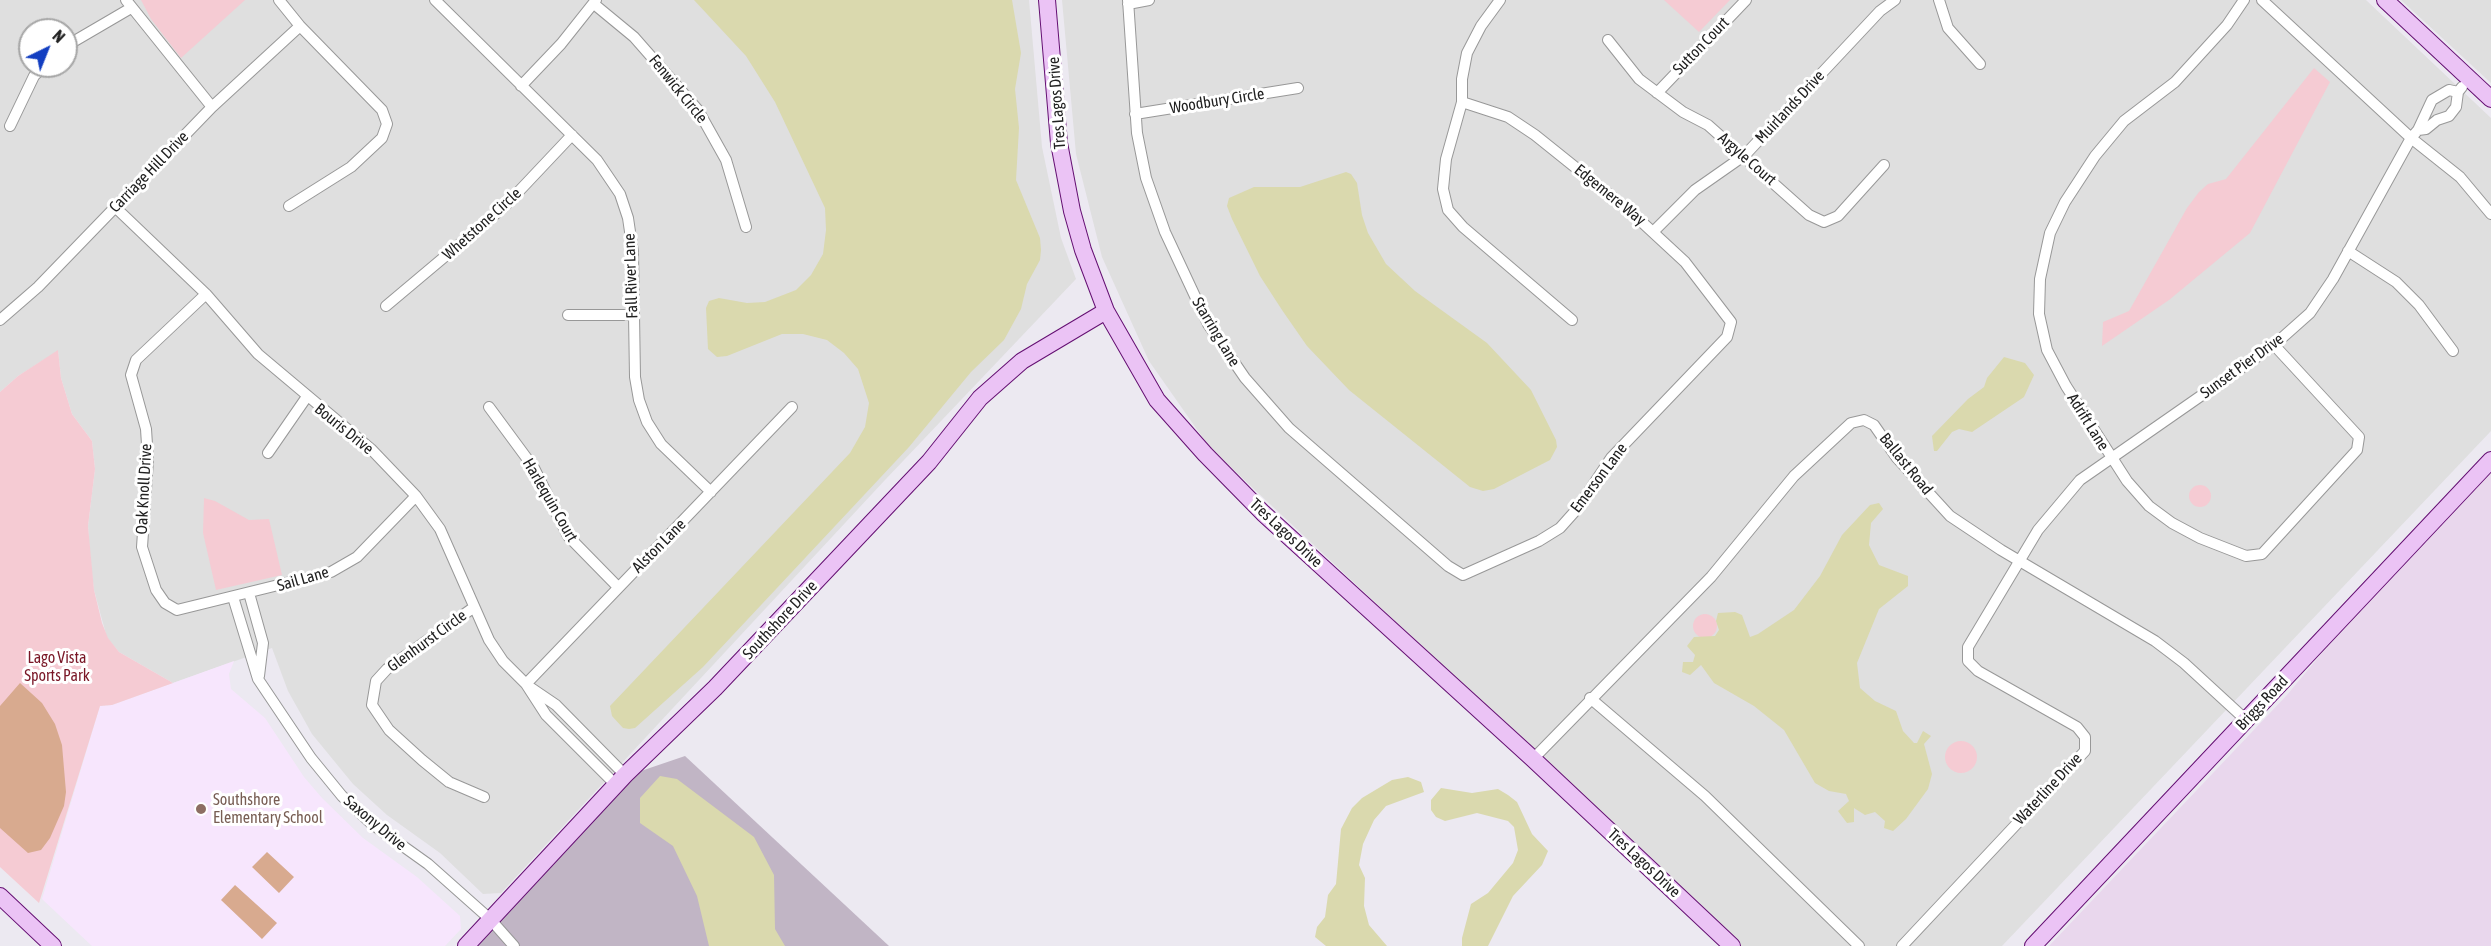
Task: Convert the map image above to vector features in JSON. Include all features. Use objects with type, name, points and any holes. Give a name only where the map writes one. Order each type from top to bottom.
[{"type":"street","points":[[279,0],[300,26],[382,110],[387,124],[382,138],[351,167],[289,206]]},
{"type":"street","name":"Fall River Lane","points":[[435,0],[572,135],[609,175],[620,194],[628,218],[633,252],[635,377],[646,422],[661,444],[711,492]]},
{"type":"street","name":"Tres Lagos Drive","points":[[1047,0],[1063,172],[1083,250],[1106,311],[1157,400],[1205,454],[1263,513],[1533,759],[1732,946]]},
{"type":"street","points":[[1128,2],[1149,0]]},
{"type":"street","points":[[1500,0],[1481,26],[1467,53],[1462,79],[1462,102],[1446,159],[1443,189],[1448,210],[1464,228],[1572,320]]},
{"type":"street","name":"Sutton Court","points":[[1657,93],[1746,0]]},
{"type":"street","name":"Muirlands Drive","points":[[1653,232],[1695,190],[1744,155],[1880,11],[1895,0]]},
{"type":"street","points":[[1939,0],[1948,28],[1980,64]]},
{"type":"street","name":"Adrift Lane","points":[[2244,0],[2227,25],[2175,82],[2124,121],[2095,156],[2065,202],[2050,234],[2040,279],[2040,302],[2047,350],[2110,458],[2149,506],[2172,523],[2246,556],[2262,554],[2353,455],[2357,450],[2359,438],[2274,345]]},
{"type":"street","points":[[2262,0],[2414,134],[2460,177],[2491,214]]},
{"type":"street","points":[[2385,0],[2491,99]]},
{"type":"street","points":[[521,86],[561,44],[595,2]]},
{"type":"street","name":"Fenwick Circle","points":[[595,2],[634,37],[698,110],[726,160],[746,227]]},
{"type":"street","name":"Starring Lane","points":[[1128,2],[1135,114],[1146,178],[1165,232],[1208,324],[1245,378],[1289,428],[1448,566],[1463,575]]},
{"type":"street","points":[[78,38],[128,4],[212,107]]},
{"type":"street","name":"Carriage Hill Drive","points":[[0,320],[38,287],[212,107],[300,26]]},
{"type":"street","name":"Argyle Court","points":[[1608,40],[1638,79],[1683,112],[1708,125],[1809,215],[1824,222],[1838,216],[1884,165]]},
{"type":"street","points":[[10,126],[33,78]]},
{"type":"street","points":[[2414,134],[2426,129],[2437,120],[2450,116],[2456,107],[2458,92],[2470,80]]},
{"type":"street","name":"Woodbury Circle","points":[[1135,114],[1298,88]]},
{"type":"street","points":[[2437,120],[2428,112],[2432,100],[2440,93],[2449,90],[2458,92]]},
{"type":"street","name":"Edgemere Way","points":[[1462,102],[1508,117],[1535,135],[1653,232],[1685,262],[1731,322]]},
{"type":"street","name":"Sunset Pier Drive","points":[[2020,561],[2060,502],[2080,480],[2274,345],[2310,314],[2428,112]]},
{"type":"street","name":"Whetstone Circle","points":[[386,306],[505,206],[572,135]]},
{"type":"street","name":"Bouris Drive","points":[[116,207],[206,294],[258,354],[306,398],[371,449],[416,496],[440,529],[473,608],[489,640],[503,661],[525,684],[565,715],[621,780]]},
{"type":"street","points":[[2348,251],[2396,282],[2419,305],[2454,351]]},
{"type":"street","name":"Oak Knoll Drive","points":[[165,603],[156,590],[142,547],[148,460],[146,429],[131,375],[136,360],[206,294]]},
{"type":"street","name":"Southshore Drive","points":[[466,946],[621,780],[715,688],[921,471],[980,398],[1022,361],[1106,311]]},
{"type":"street","points":[[568,315],[633,315]]},
{"type":"street","name":"Emerson Lane","points":[[1463,575],[1539,542],[1560,528],[1577,509],[1611,458],[1727,337],[1731,322]]},
{"type":"street","points":[[268,453],[306,398]]},
{"type":"street","name":"Harlequin Court","points":[[489,407],[534,468],[568,536],[618,587]]},
{"type":"street","name":"Alston Lane","points":[[525,684],[792,407]]},
{"type":"street","name":"Ballast Road","points":[[1533,759],[1590,698],[1711,577],[1794,476],[1851,423],[1864,420],[1874,425],[1903,465],[1950,516],[2020,561],[2155,641],[2184,663],[2246,720]]},
{"type":"street","name":"Briggs Road","points":[[2033,946],[2491,460]]},
{"type":"street","name":"Sail Lane","points":[[165,603],[177,610],[331,572],[357,557],[416,496]]},
{"type":"street","name":"Waterline Drive","points":[[1902,946],[2085,751],[2085,737],[2077,727],[1978,671],[1968,662],[1968,647],[2020,561]]},
{"type":"street","points":[[249,593],[263,643],[258,679]]},
{"type":"street","name":"Saxony Drive","points":[[233,597],[258,679],[311,758],[342,796],[372,824],[428,864],[491,920],[514,946]]},
{"type":"street","name":"Glenhurst Circle","points":[[473,608],[387,669],[376,681],[372,705],[389,730],[422,760],[449,782],[484,797]]},
{"type":"street","points":[[244,633],[259,628]]},
{"type":"street","name":"Bouris Drive","points":[[525,684],[555,725],[621,780]]},
{"type":"street","points":[[1590,698],[1705,796],[1859,946]]},
{"type":"street","points":[[555,725],[565,715]]},
{"type":"street","points":[[0,896],[53,946]]},
{"type":"shaded area","points":[[0,0],[1029,0],[1042,147],[1061,238],[1076,279],[885,480],[501,893],[483,894],[440,853],[387,815],[353,784],[312,734],[288,691],[272,648],[173,683],[119,652],[107,638],[94,590],[88,526],[95,469],[92,441],[72,414],[61,378],[58,351],[18,376],[0,392]]},
{"type":"shaded area","points":[[694,0],[1012,0],[1021,53],[1015,89],[1019,128],[1016,180],[1040,238],[1041,250],[1040,260],[1027,284],[1021,309],[1004,340],[971,372],[909,447],[703,667],[635,728],[629,729],[623,728],[612,716],[610,706],[850,453],[865,427],[869,403],[858,369],[844,353],[827,340],[803,334],[782,334],[727,356],[717,357],[708,349],[706,308],[709,301],[719,298],[747,303],[765,302],[796,290],[811,275],[823,254],[826,230],[825,208],[775,102],[746,56]]},
{"type":"shaded area","points":[[1062,0],[2366,0],[2491,118],[2491,431],[2002,946],[1732,946],[1637,869],[1623,845],[1486,706],[1210,448],[1149,361],[1102,257],[1076,154]]},
{"type":"shaded area","points":[[2401,0],[2491,0],[2491,83]]},
{"type":"shaded area","points":[[1346,172],[1351,174],[1357,183],[1362,215],[1368,233],[1386,264],[1415,291],[1487,343],[1531,390],[1556,440],[1557,447],[1550,460],[1494,489],[1483,491],[1470,487],[1349,390],[1307,346],[1260,276],[1227,206],[1229,198],[1254,187],[1300,187]]},
{"type":"shaded area","points":[[2004,357],[2025,363],[2034,375],[2024,397],[1972,432],[1959,429],[1952,432],[1937,451],[1934,451],[1932,436],[1968,399],[1984,387],[1987,378]]},
{"type":"shaded area","points":[[2491,471],[2491,946],[2049,946],[2287,695],[2337,635]]},
{"type":"shaded area","points":[[1879,503],[1883,509],[1871,523],[1869,545],[1879,565],[1908,576],[1908,586],[1879,609],[1857,663],[1860,688],[1875,701],[1896,711],[1903,731],[1914,743],[1917,743],[1923,731],[1931,736],[1924,744],[1932,774],[1928,789],[1906,819],[1893,831],[1884,828],[1885,821],[1875,812],[1865,815],[1854,808],[1854,822],[1847,823],[1838,811],[1849,801],[1846,794],[1829,791],[1815,783],[1784,730],[1754,706],[1714,683],[1701,665],[1690,675],[1682,672],[1683,662],[1693,662],[1695,655],[1687,646],[1694,637],[1715,636],[1719,630],[1716,621],[1718,613],[1735,612],[1742,615],[1750,637],[1794,610],[1820,576],[1842,535],[1870,505]]},
{"type":"shaded area","name":"Southshore Elementary School","points":[[234,661],[229,674],[231,689],[265,718],[304,777],[322,798],[363,838],[417,877],[460,916],[461,929],[445,946],[92,946],[42,899],[100,706],[112,705]]},
{"type":"shaded area","points":[[20,683],[42,703],[55,724],[62,745],[66,792],[64,806],[50,838],[41,850],[28,853],[0,828],[0,706]]},
{"type":"shaded area","points":[[685,756],[889,946],[476,946],[638,772]]},
{"type":"shaded area","points":[[660,776],[677,779],[754,837],[774,875],[775,929],[785,946],[709,946],[697,896],[673,846],[640,823],[640,798]]},
{"type":"shaded area","points":[[1408,777],[1421,782],[1424,792],[1386,806],[1374,820],[1363,844],[1359,865],[1365,878],[1364,906],[1369,925],[1387,946],[1326,946],[1315,937],[1317,927],[1325,917],[1328,895],[1336,884],[1341,829],[1352,808],[1362,798],[1392,780]]},
{"type":"shaded area","points":[[1441,788],[1472,793],[1498,789],[1517,802],[1532,834],[1548,851],[1542,865],[1513,896],[1488,946],[1462,946],[1462,938],[1471,904],[1488,893],[1513,863],[1518,850],[1514,827],[1508,821],[1477,813],[1445,821],[1436,817],[1431,810],[1431,800]]},
{"type":"shaded area","points":[[267,852],[294,877],[279,893],[252,867]]},
{"type":"shaded area","points":[[235,885],[277,923],[262,939],[221,900]]},
{"type":"green space","points":[[141,0],[245,0],[181,58],[151,19]]},
{"type":"green space","points":[[1664,0],[1730,0],[1699,32]]},
{"type":"green space","points":[[2314,68],[2330,82],[2250,233],[2169,300],[2102,346],[2103,322],[2129,311],[2187,208],[2199,192],[2208,184],[2226,179]]},
{"type":"green space","name":"Lago Vista Sports Park","points":[[58,350],[61,378],[72,414],[92,441],[95,469],[88,526],[94,590],[102,623],[108,638],[119,652],[173,683],[112,705],[100,706],[39,903],[0,867],[0,392],[18,376]]},
{"type":"green space","points":[[2200,485],[2208,488],[2211,496],[2208,504],[2200,507],[2192,504],[2189,496],[2192,488]]},
{"type":"green space","points":[[204,498],[215,501],[249,520],[269,519],[282,575],[216,590],[203,533]]},
{"type":"green space","points":[[1705,614],[1714,617],[1717,626],[1714,635],[1705,638],[1696,635],[1693,626],[1696,617]]},
{"type":"green space","points":[[1961,741],[1972,746],[1977,757],[1972,768],[1961,773],[1950,768],[1945,757],[1950,746]]},
{"type":"place","name":"Southshore Elementary School","points":[[201,809]]}]
